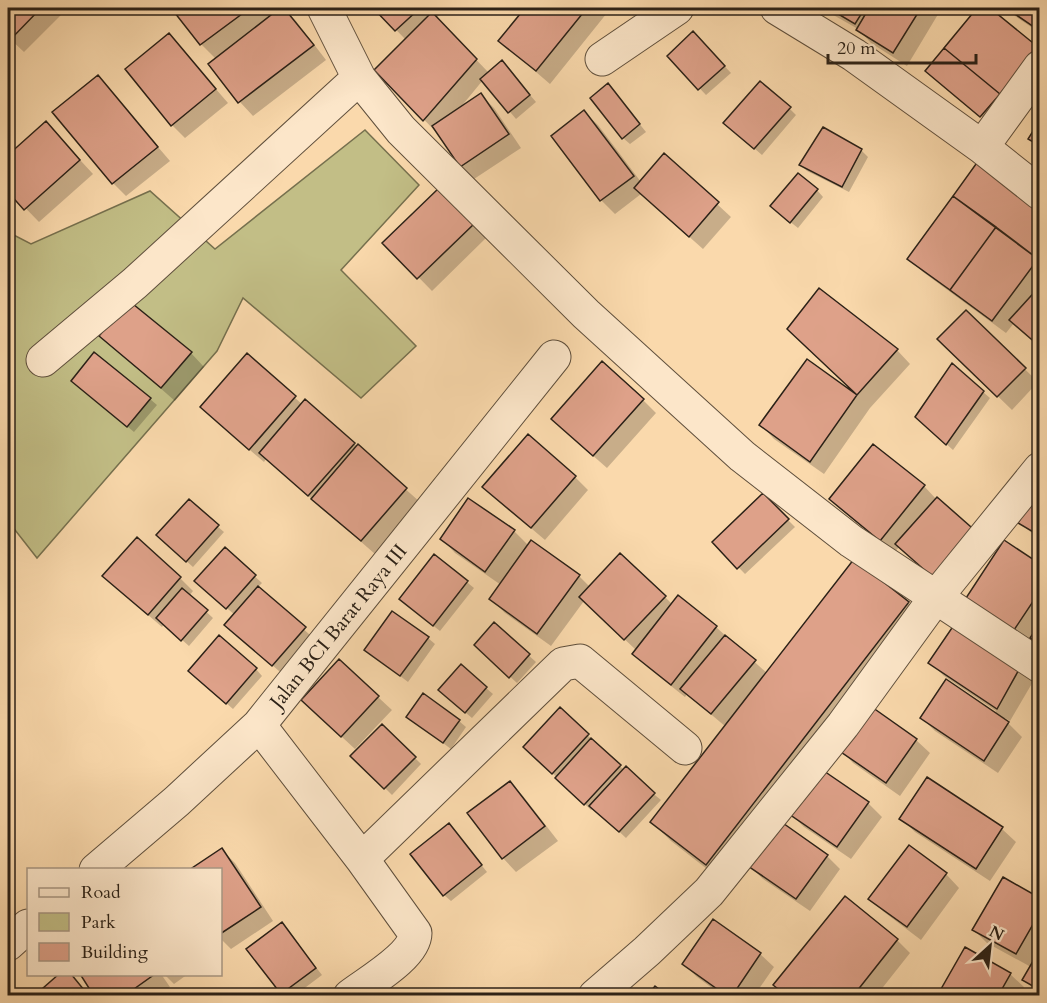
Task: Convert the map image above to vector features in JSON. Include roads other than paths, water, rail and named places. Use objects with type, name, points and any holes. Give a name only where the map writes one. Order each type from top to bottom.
[{"type":"street","points":[[324,8],[359,78],[401,130],[586,314],[742,456],[851,541],[1040,666]]},
{"type":"street","points":[[602,59],[677,8]]},
{"type":"street","points":[[777,8],[854,55],[982,147],[1040,193]]},
{"type":"street","points":[[982,147],[1040,68]]},
{"type":"street","points":[[43,360],[135,283],[359,78]]},
{"type":"street","name":"Jalan BCI Barat Raya III","points":[[98,868],[177,801],[259,725],[554,357]]},
{"type":"street","points":[[595,996],[647,951],[709,892],[843,725],[936,597],[1040,469]]},
{"type":"street","points":[[362,859],[563,664],[580,661],[686,748]]},
{"type":"street","points":[[259,725],[362,859],[415,933],[415,940],[405,955],[350,996]]},
{"type":"street","points":[[8,944],[27,927]]}]
